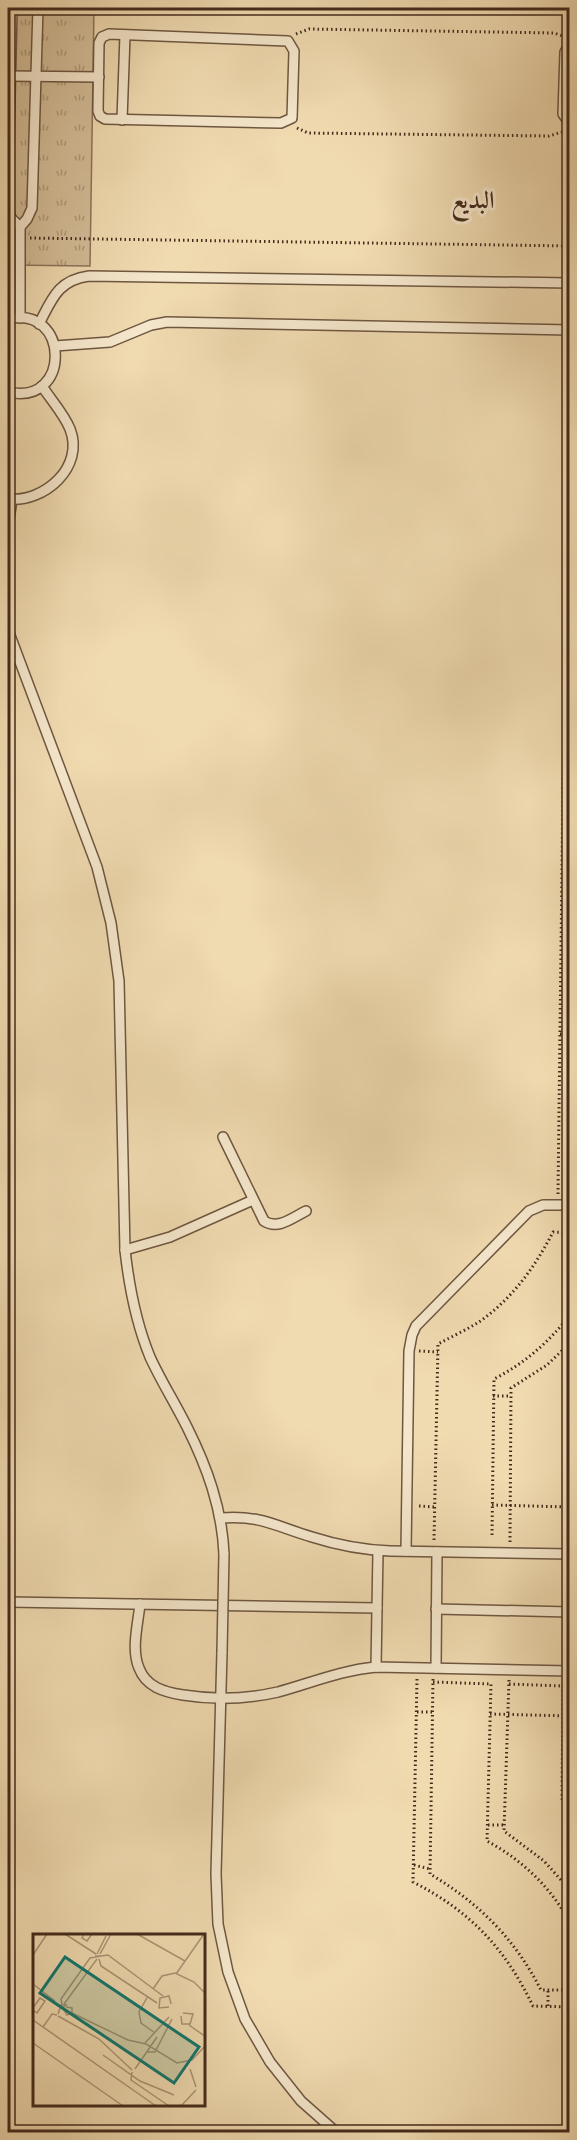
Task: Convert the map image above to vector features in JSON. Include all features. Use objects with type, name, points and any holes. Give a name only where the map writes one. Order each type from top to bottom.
[{"type":"lane","points":[[8,185],[12,8]]},
{"type":"lane","points":[[20,318],[20,227],[32,208],[38,8]]},
{"type":"lane","points":[[109,34],[288,42],[294,51],[293,114],[289,121],[281,123],[122,120],[105,119],[98,111],[100,40],[109,34]]},
{"type":"lane","points":[[122,120],[125,35]]},
{"type":"lane","points":[[569,42],[565,52],[563,114],[569,124]]},
{"type":"lane","points":[[9,76],[99,77]]},
{"type":"lane","points":[[8,207],[11,218],[20,227]]},
{"type":"lane","points":[[39,324],[53,297],[64,284],[89,276],[570,283]]},
{"type":"lane","points":[[8,319],[20,318],[39,324],[49,333],[55,346],[56,364],[42,386],[26,393],[8,393]]},
{"type":"lane","points":[[55,346],[110,342],[151,325],[167,322],[570,330]]},
{"type":"lane","points":[[8,526],[10,499],[25,498],[47,488],[61,478],[70,463],[73,446],[70,429],[42,386]]},
{"type":"lane","points":[[8,630],[97,867],[111,923],[119,981],[125,1250],[133,1303],[150,1355],[196,1444],[213,1488],[221,1518],[224,1554],[216,1874],[218,1924],[228,1972],[245,2019],[270,2062],[301,2101],[336,2133]]},
{"type":"lane","points":[[223,1137],[262,1218],[271,1225],[279,1225],[306,1211]]},
{"type":"lane","points":[[125,1250],[170,1237],[253,1200]]},
{"type":"lane","points":[[406,1551],[409,1351],[412,1335],[422,1317],[529,1211],[543,1205],[570,1204]]},
{"type":"lane","points":[[221,1518],[259,1519],[329,1542],[378,1551],[570,1554]]},
{"type":"lane","points":[[376,1667],[378,1551]]},
{"type":"lane","points":[[436,1552],[436,1668]]},
{"type":"lane","points":[[8,1602],[377,1608]]},
{"type":"lane","points":[[140,1604],[136,1652],[139,1670],[150,1684],[166,1693],[221,1698],[262,1695],[349,1670],[376,1667],[570,1671]]},
{"type":"lane","points":[[436,1609],[570,1612]]},
{"type":"path","points":[[288,42],[298,32],[309,29],[554,33],[569,42]]},
{"type":"path","points":[[289,121],[296,128],[308,132],[549,136],[561,132],[569,124]]},
{"type":"path","points":[[20,238],[570,246]]},
{"type":"path","points":[[558,1196],[566,542],[570,542]]},
{"type":"path","points":[[564,708],[570,708]]},
{"type":"path","points":[[562,870],[570,870]]},
{"type":"path","points":[[560,1034],[570,1034]]},
{"type":"path","points":[[436,1552],[438,1344],[478,1322],[511,1294],[536,1263],[553,1232],[570,1233]]},
{"type":"path","points":[[492,1535],[494,1379],[536,1353],[570,1315]]},
{"type":"path","points":[[510,1553],[512,1388],[547,1365],[570,1343]]},
{"type":"path","points":[[409,1351],[438,1352]]},
{"type":"path","points":[[494,1396],[511,1396]]},
{"type":"path","points":[[566,1537],[570,1421]]},
{"type":"path","points":[[492,1505],[568,1507]]},
{"type":"path","points":[[407,1506],[435,1507]]},
{"type":"path","points":[[418,1668],[413,1882],[449,1903],[481,1930],[511,1965],[532,2006],[570,2007]]},
{"type":"path","points":[[570,1923],[555,1898],[530,1870],[487,1840],[490,1684],[433,1682],[430,1874],[464,1895],[494,1921],[520,1953],[541,1990],[570,1990]]},
{"type":"path","points":[[570,1804],[562,1799],[563,1686],[509,1684],[504,1831],[544,1861],[570,1890]]},
{"type":"path","points":[[417,1712],[432,1713]]},
{"type":"path","points":[[490,1714],[570,1716]]},
{"type":"path","points":[[562,1786],[570,1787]]},
{"type":"path","points":[[488,1825],[504,1825]]},
{"type":"path","points":[[413,1865],[430,1869]]},
{"type":"path","points":[[548,1990],[548,2007]]},
{"type":"green space","points":[[8,8],[94,8],[90,266],[8,265]]},
{"type":"district","name":"البديع","points":[[473,200]]}]
